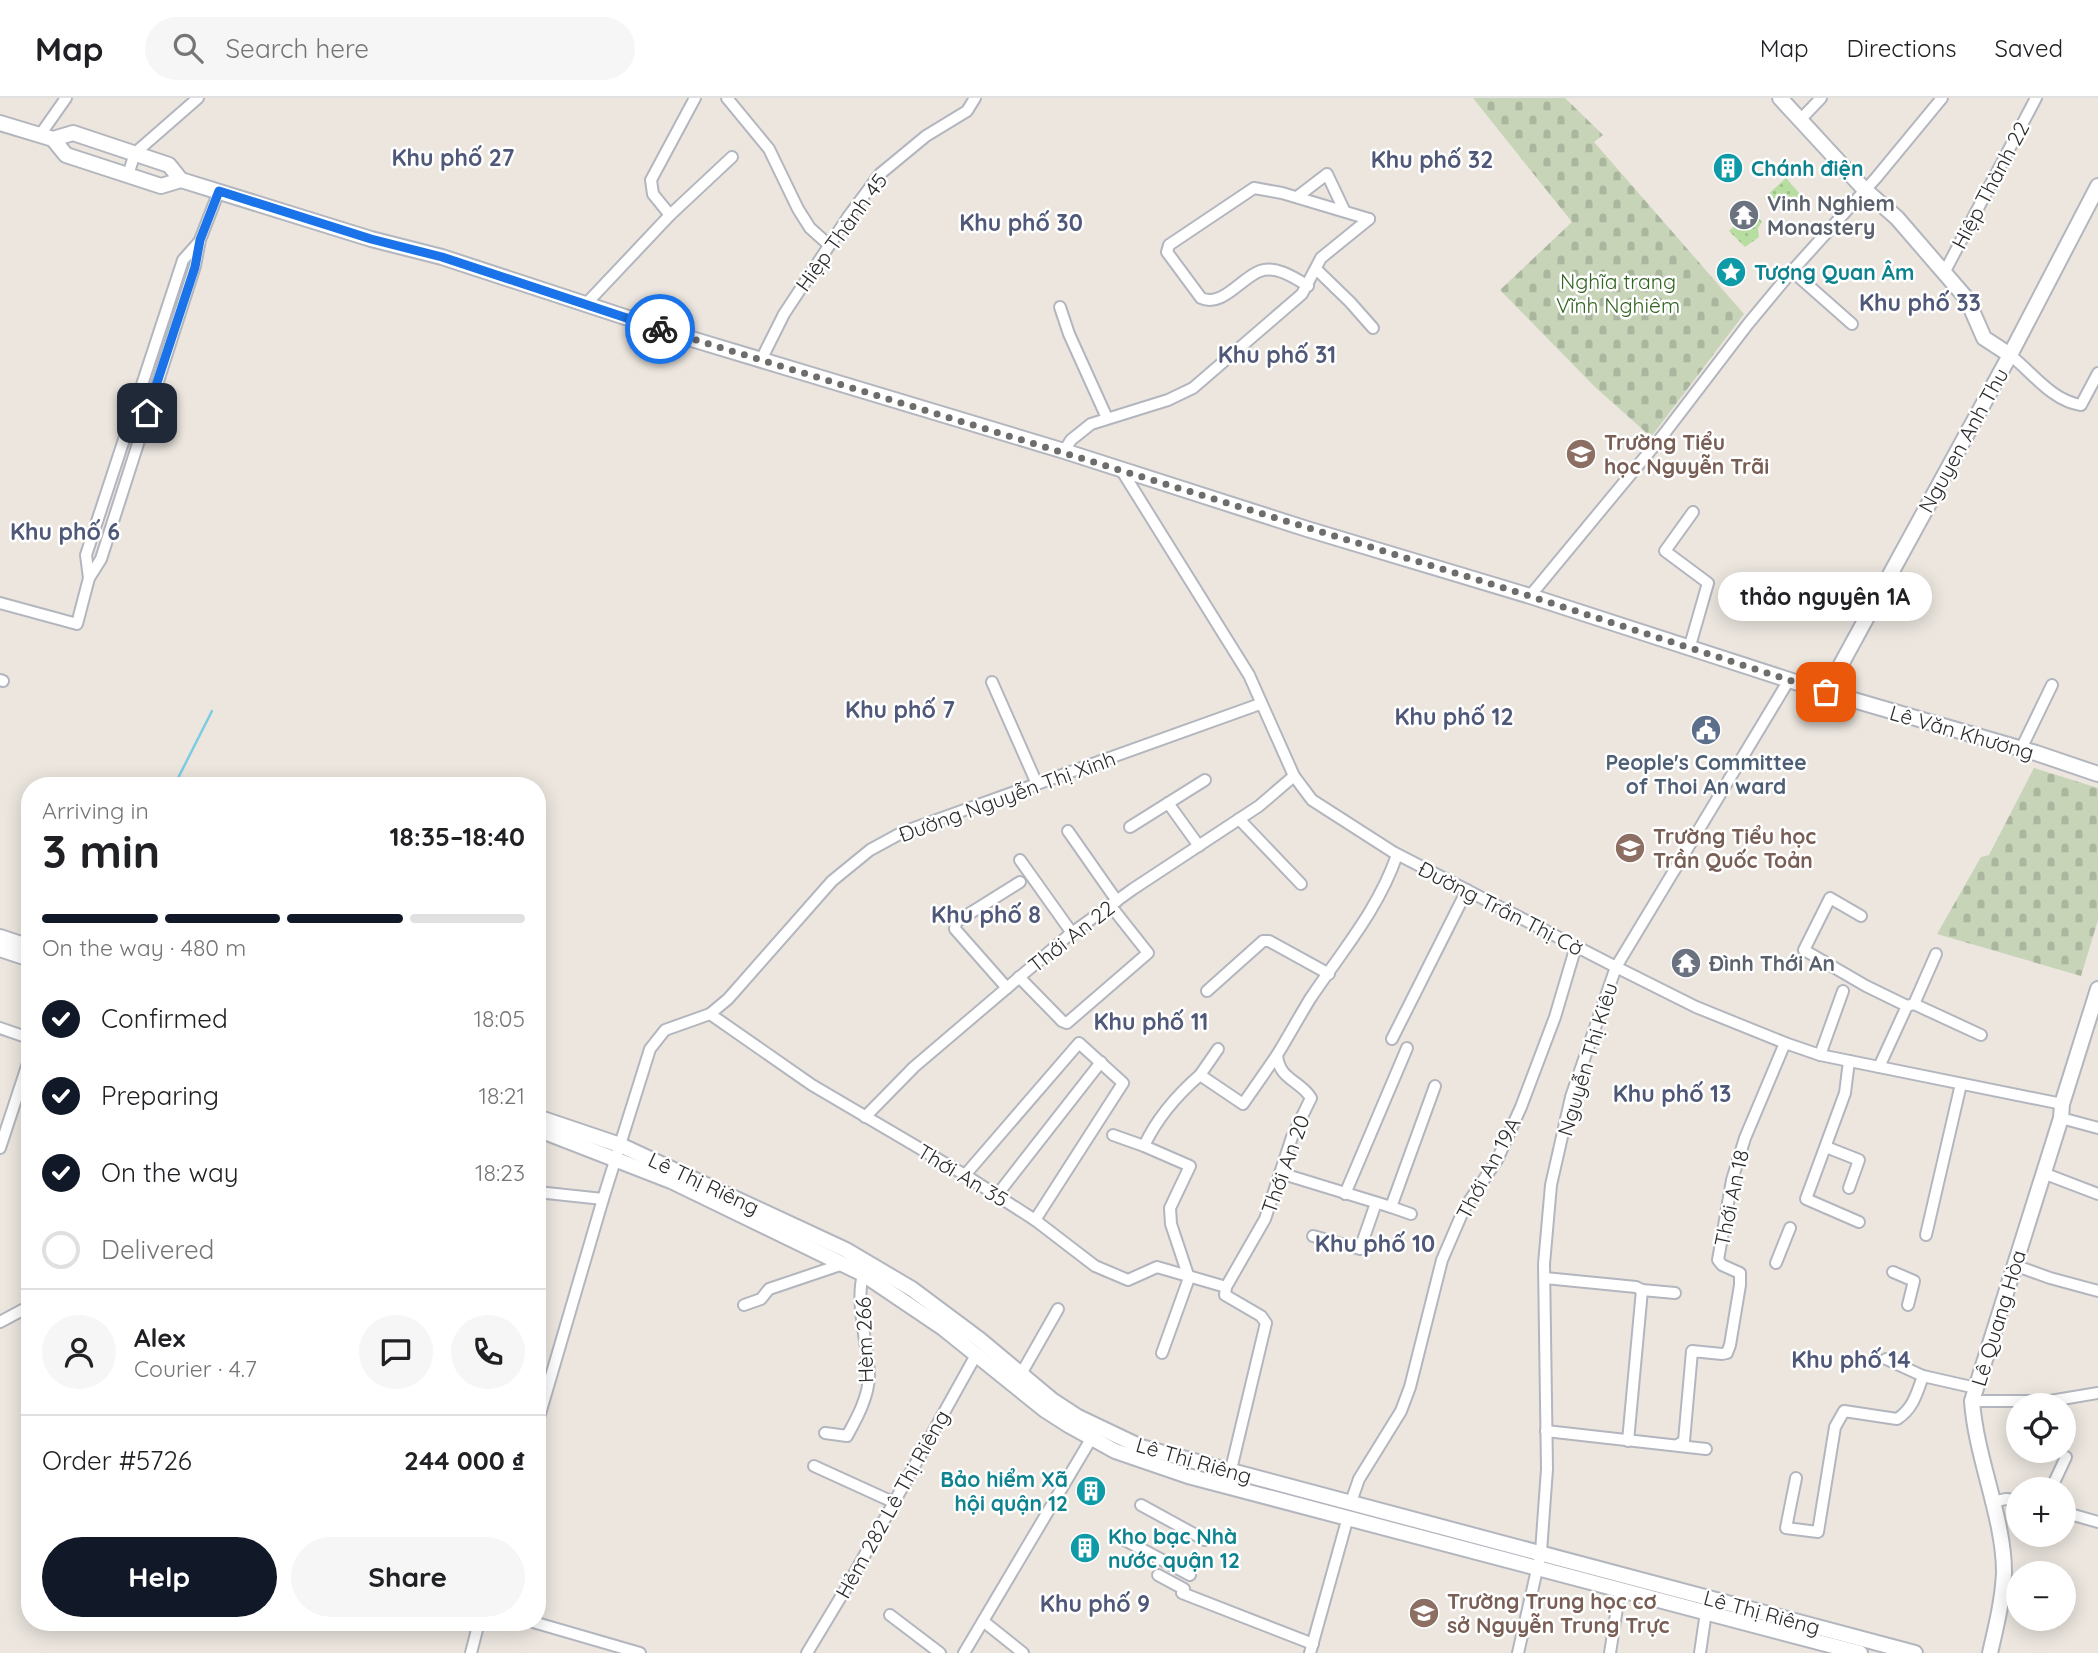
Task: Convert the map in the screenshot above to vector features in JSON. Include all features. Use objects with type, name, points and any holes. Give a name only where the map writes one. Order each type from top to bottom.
[{"type":"street","points":[[46,137],[66,98]]},
{"type":"street","points":[[128,175],[135,153],[198,98]]},
{"type":"street","points":[[670,215],[653,194],[651,180],[695,98]]},
{"type":"street","points":[[727,98],[769,149],[810,228],[829,245]]},
{"type":"street","name":"Hiệp Thành 45","points":[[761,360],[783,314],[880,174],[926,136],[967,111],[975,98]]},
{"type":"street","points":[[1780,98],[1864,189],[1897,218],[1967,299],[1984,338],[2010,355],[2058,397],[2070,404],[2081,405],[2098,373]]},
{"type":"street","points":[[1801,119],[1821,98]]},
{"type":"street","points":[[1530,596],[1664,434],[1748,324],[1942,98]]},
{"type":"street","name":"Hiệp Thành 22","points":[[1944,273],[2036,98]]},
{"type":"street","name":"Lê Văn Khương","points":[[0,123],[46,137],[73,133],[169,164],[181,180]]},
{"type":"street","name":"Lê Văn Khương","points":[[46,137],[65,155],[161,186],[181,180],[371,239],[442,257],[761,360],[1064,451],[1530,596],[1826,692],[2098,774]]},
{"type":"street","points":[[585,305],[670,215],[732,157]]},
{"type":"street","points":[[1297,197],[1326,174],[1344,210]]},
{"type":"street","name":"Nguyen Anh Thu","points":[[1826,692],[2010,355],[2098,186]]},
{"type":"street","points":[[1064,451],[1077,433],[1091,424],[1146,407],[1193,388],[1302,294],[1308,286],[1321,258],[1369,219],[1297,197],[1254,188],[1169,245],[1167,252],[1201,298],[1208,301],[1217,299],[1262,270],[1280,272],[1308,286]]},
{"type":"street","points":[[0,603],[77,624],[89,578],[101,559],[195,267],[200,240],[219,191]]},
{"type":"street","points":[[89,578],[86,555],[126,433],[183,260],[200,240]]},
{"type":"street","points":[[1315,269],[1373,328]]},
{"type":"street","points":[[1792,271],[1852,324]]},
{"type":"street","points":[[1060,307],[1069,334],[1107,418]]},
{"type":"street","points":[[126,433],[141,433]]},
{"type":"street","name":"Đường Trần Thị Cờ","points":[[1122,471],[1249,675],[1294,776],[1312,800],[1352,828],[1398,855],[1696,1007],[1785,1043],[1820,1055],[1961,1084],[2061,1111],[2098,1128]]},
{"type":"street","points":[[1689,649],[1708,583],[1665,551],[1693,512]]},
{"type":"street","name":"Nguyễn Thị Kiêu","points":[[1518,1653],[1541,1552],[1547,1469],[1545,1278],[1552,1185],[1571,1097],[1616,967],[1788,680]]},
{"type":"street","points":[[992,682],[1037,783]]},
{"type":"street","points":[[2021,749],[2052,685]]},
{"type":"street","name":"Đường Nguyễn Thị Xinh","points":[[546,1393],[650,1049],[665,1030],[710,1014],[728,999],[832,881],[870,850],[903,832],[1260,704]]},
{"type":"street","name":"Thới An 22","points":[[865,1117],[914,1067],[1072,933],[1259,806],[1294,776]]},
{"type":"street","points":[[1130,827],[1206,780]]},
{"type":"street","points":[[1168,803],[1199,846]]},
{"type":"street","points":[[1240,819],[1301,884]]},
{"type":"street","points":[[1019,977],[1067,1023],[1148,954],[1068,831]]},
{"type":"street","points":[[1200,1075],[1242,1104],[1368,917],[1398,855]]},
{"type":"street","points":[[1020,860],[1072,933]]},
{"type":"street","points":[[1007,988],[955,929],[956,922],[1020,882]]},
{"type":"street","points":[[1392,1040],[1467,890]]},
{"type":"street","points":[[1861,916],[1830,898],[1804,950],[1866,986],[1981,1035]]},
{"type":"street","points":[[0,937],[21,944]]},
{"type":"street","points":[[1207,991],[1263,942],[1269,941],[1329,974]]},
{"type":"street","name":"Thới An 19A","points":[[1311,1649],[1359,1479],[1401,1411],[1410,1387],[1442,1260],[1464,1209],[1497,1160],[1521,1107],[1555,1017],[1576,946]]},
{"type":"street","points":[[0,949],[21,956]]},
{"type":"street","points":[[1879,1067],[1936,954]]},
{"type":"street","name":"Lê Quang Hòa","points":[[1990,1653],[2004,1573],[2000,1538],[1974,1424],[1974,1395],[2098,989]]},
{"type":"street","points":[[1820,1055],[1843,992]]},
{"type":"street","name":"Thới An 35","points":[[710,1014],[812,1085],[997,1195],[1095,1266],[1128,1280],[1157,1267],[1226,1287]]},
{"type":"street","points":[[0,1028],[21,1035]]},
{"type":"street","points":[[965,1175],[1079,1043],[1123,1083],[1035,1220]]},
{"type":"street","name":"Thới An 18","points":[[1679,1444],[1684,1441],[1692,1351],[1722,1354],[1727,1353],[1730,1345],[1740,1273],[1722,1265],[1718,1260],[1732,1180],[1745,1138],[1785,1043]]},
{"type":"street","points":[[1345,1194],[1406,1048]]},
{"type":"street","points":[[1144,1146],[1150,1132],[1177,1094],[1200,1075],[1218,1049]]},
{"type":"street","name":"Thới An 20","points":[[1226,1287],[1265,1219],[1292,1137],[1311,1098],[1309,1093],[1278,1066],[1277,1055]]},
{"type":"street","points":[[1849,1061],[1845,1093],[1806,1199],[1859,1222]]},
{"type":"street","points":[[997,1195],[1101,1062]]},
{"type":"street","points":[[0,1148],[21,1084]]},
{"type":"street","points":[[1926,1235],[1961,1084]]},
{"type":"street","points":[[1391,1208],[1435,1086]]},
{"type":"street","name":"Lê Thị Riêng","points":[[546,1121],[762,1210],[866,1268],[912,1289],[1052,1400],[1078,1417],[1141,1447],[1229,1479]]},
{"type":"street","name":"Lê Thị Riêng","points":[[546,1131],[617,1151],[671,1181],[843,1264],[866,1268],[1045,1410],[1091,1439],[1141,1461],[1541,1552],[1915,1653]]},
{"type":"street","points":[[1113,1135],[1190,1166],[1170,1208],[1171,1224],[1189,1278],[1162,1353]]},
{"type":"street","points":[[1826,1147],[1859,1160],[1849,1188]]},
{"type":"street","points":[[1280,1173],[1411,1214]]},
{"type":"street","points":[[2043,1173],[2098,1194]]},
{"type":"street","points":[[546,1193],[603,1199]]},
{"type":"street","points":[[1313,1237],[1360,1249],[1376,1203]]},
{"type":"street","points":[[1776,1263],[1790,1228]]},
{"type":"street","points":[[744,1305],[761,1299],[769,1289],[843,1264]]},
{"type":"street","points":[[2014,1265],[2098,1291]]},
{"type":"street","name":"Hèm 266","points":[[825,1433],[847,1436],[867,1392],[869,1376],[862,1311],[866,1268]]},
{"type":"street","points":[[1893,1272],[1914,1281],[1908,1305]]},
{"type":"street","points":[[1545,1278],[1675,1293]]},
{"type":"street","points":[[1226,1287],[1225,1295],[1261,1316],[1266,1323],[1229,1479]]},
{"type":"street","points":[[1628,1441],[1642,1290]]},
{"type":"street","points":[[1021,1374],[1058,1309]]},
{"type":"street","points":[[0,1322],[21,1311]]},
{"type":"street","name":"Hẻm 282 Lê Thị Riêng","points":[[807,1653],[848,1585],[976,1355]]},
{"type":"street","points":[[1886,1359],[1974,1395],[2050,1401],[2098,1393]]},
{"type":"street","points":[[1796,1478],[1786,1528],[1818,1532],[1835,1427],[1844,1411],[1897,1419],[1906,1413],[1915,1399],[1923,1376]]},
{"type":"street","points":[[1546,1432],[1679,1444],[1706,1449]]},
{"type":"street","points":[[964,1653],[1091,1439]]},
{"type":"street","points":[[814,1466],[893,1502]]},
{"type":"street","points":[[1992,1502],[2006,1499]]},
{"type":"street","points":[[1141,1505],[1205,1539]]},
{"type":"street","name":"Lê Thị Riêng","points":[[1350,1509],[1538,1567],[1854,1652]]},
{"type":"street","points":[[2076,1516],[2098,1522]]},
{"type":"street","points":[[1121,1538],[1189,1575]]},
{"type":"street","points":[[1158,1575],[1183,1591],[1311,1649]]},
{"type":"street","points":[[1610,1653],[1620,1589]]},
{"type":"street","points":[[1700,1653],[1706,1612]]},
{"type":"street","points":[[890,1615],[940,1653]]},
{"type":"street","points":[[983,1621],[1023,1653]]},
{"type":"street","points":[[546,1626],[640,1653]]},
{"type":"street","points":[[471,1653],[477,1631]]},
{"type":"green space","name":"Nghĩa trang Vĩnh Nghiêm","points":[[1473,98],[1565,98],[1603,135],[1594,142],[1744,314],[1651,437],[1595,387],[1500,290],[1572,222]]},
{"type":"green space","points":[[1786,178],[1801,198],[1789,208],[1781,207],[1775,210],[1764,198]]},
{"type":"green space","points":[[1751,210],[1762,222],[1758,228],[1759,237],[1745,247],[1729,231]]},
{"type":"green space","points":[[2034,768],[2098,788],[2098,920],[2081,976],[1937,934],[1981,857],[1989,855]]},
{"type":"waterway","points":[[179,777],[212,711]]},
{"type":"way so far","points":[[660,329],[1514,591],[1826,692]]},
{"type":"place","name":"Chánh điện","points":[[1728,168]]},
{"type":"place","name":"Vinh Nghiem Monastery","points":[[1744,215]]},
{"type":"place","name":"Tượng Quan Âm","points":[[1731,272]]},
{"type":"place","name":"Trường Tiểu học Nguyễn Trãi","points":[[1581,454]]},
{"type":"place","name":"thảo nguyên 1A","points":[[1826,692]]},
{"type":"place","name":"People's Committee of Thoi An ward","points":[[1706,730]]},
{"type":"place","name":"Trường Tiểu học Trần Quốc Toản","points":[[1630,848]]},
{"type":"place","name":"Đình Thới An","points":[[1686,963]]},
{"type":"place","name":"Bảo hiểm Xã hội quận 12","points":[[1091,1491]]},
{"type":"place","name":"Kho bạc Nhà nước quận 12","points":[[1085,1548]]},
{"type":"place","name":"Trường Trung học cơ sở Nguyễn Trung Trực","points":[[1424,1613]]},
{"type":"district","name":"Khu phố 27","points":[[453,157]]},
{"type":"district","name":"Khu phố 32","points":[[1432,159]]},
{"type":"district","name":"Khu phố 30","points":[[1021,222]]},
{"type":"district","name":"Khu phố 33","points":[[1920,302]]},
{"type":"district","name":"Khu phố 31","points":[[1277,354]]},
{"type":"district","name":"Khu phố 6","points":[[65,531]]},
{"type":"district","name":"Khu phố 7","points":[[900,709]]},
{"type":"district","name":"Khu phố 12","points":[[1454,716]]},
{"type":"district","name":"Khu phố 8","points":[[986,914]]},
{"type":"district","name":"Khu phố 11","points":[[1151,1021]]},
{"type":"district","name":"Khu phố 13","points":[[1672,1093]]},
{"type":"district","name":"Khu phố 10","points":[[1375,1243]]},
{"type":"district","name":"Khu phố 14","points":[[1851,1359]]},
{"type":"district","name":"Khu phố 9","points":[[1095,1603]]},
{"type":"route","points":[[147,413],[195,267],[200,240],[219,191],[371,239],[442,257],[660,329]]}]
